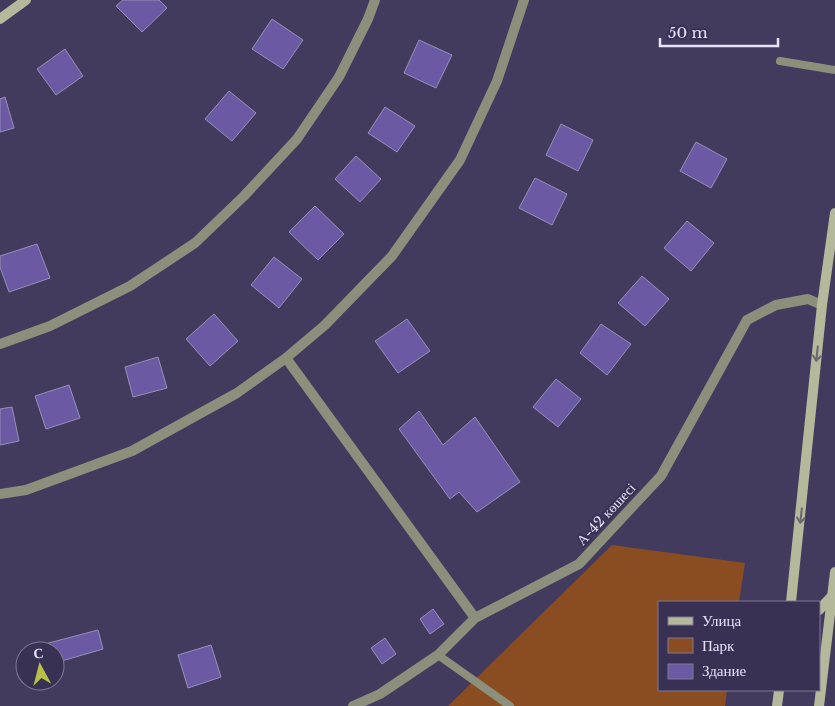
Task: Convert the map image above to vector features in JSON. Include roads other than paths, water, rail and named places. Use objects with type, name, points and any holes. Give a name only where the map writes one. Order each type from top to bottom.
[{"type":"street","points":[[0,19],[26,0]]},
{"type":"street","points":[[0,344],[50,326],[130,286],[195,243],[244,196],[298,139],[339,77],[368,19],[375,0]]},
{"type":"street","points":[[0,494],[26,490],[132,451],[237,393],[286,358],[325,325],[392,256],[460,160],[497,81],[524,0]]},
{"type":"street","points":[[790,601],[822,305],[835,213]]},
{"type":"street","name":"А-42 көшесі","points":[[353,706],[380,694],[438,655],[476,618],[579,564],[661,476],[746,320],[776,305],[808,299],[822,305]]},
{"type":"street","points":[[286,358],[476,618]]},
{"type":"street","points":[[819,706],[835,572]]},
{"type":"street","points":[[820,609],[832,596]]},
{"type":"street","points":[[777,706],[779,691]]},
{"type":"lane","points":[[780,61],[835,70]]},
{"type":"lane","points":[[438,655],[510,706]]}]
